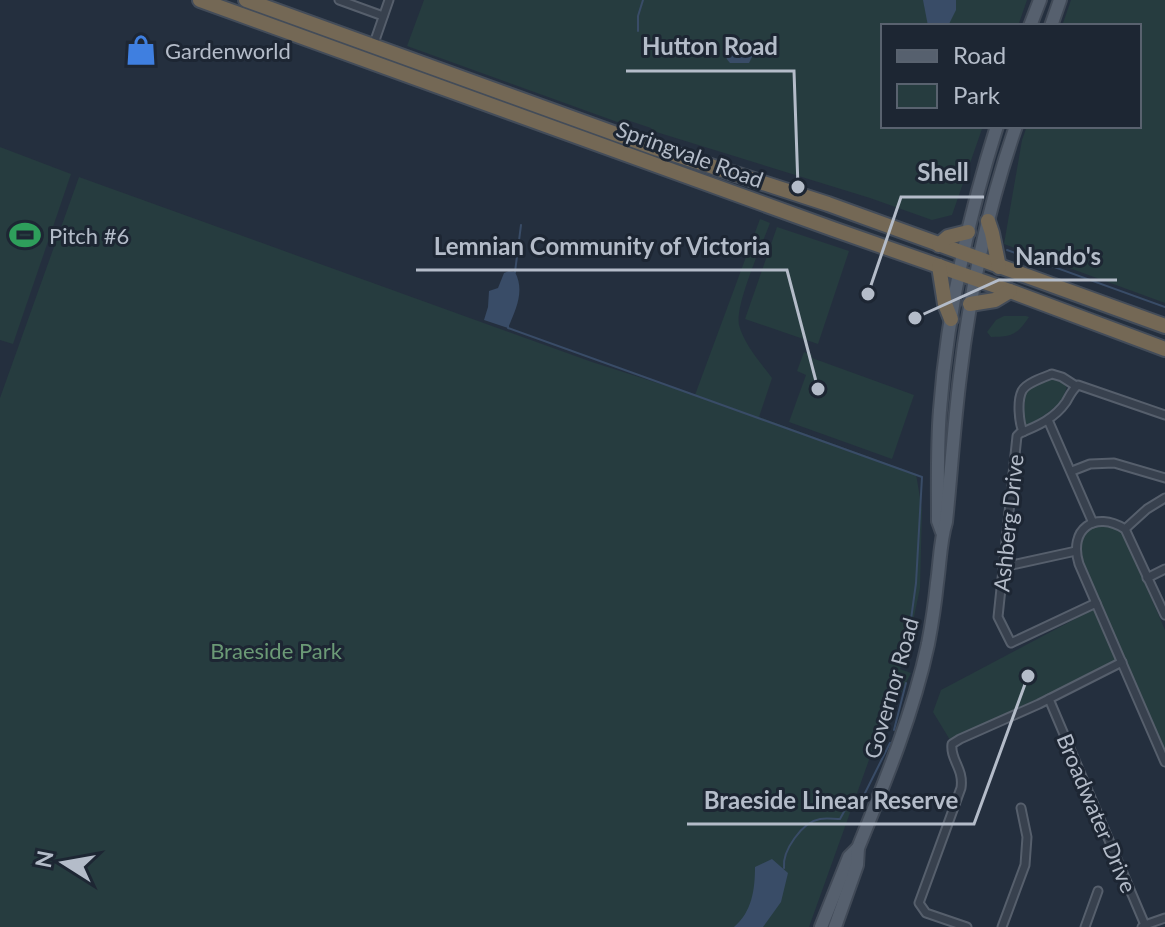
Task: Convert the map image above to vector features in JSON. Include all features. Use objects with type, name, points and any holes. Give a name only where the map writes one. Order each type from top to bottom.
[{"type":"highway","name":"Springvale Road","points":[[200,0],[1165,349]]},
{"type":"highway","name":"Springvale Road","points":[[246,0],[652,147],[828,204],[1165,326]]},
{"type":"highway","points":[[988,221],[999,267]]},
{"type":"highway","points":[[939,245],[948,237],[968,232]]},
{"type":"highway","points":[[939,266],[945,304],[951,319]]},
{"type":"highway","points":[[970,304],[995,300],[1010,291]]},
{"type":"main road","points":[[1031,24],[1040,0]]},
{"type":"main road","points":[[1052,24],[1060,0]]},
{"type":"main road","name":"Governor Road","points":[[942,534],[938,521],[939,429],[951,319],[968,232],[996,128]]},
{"type":"main road","name":"Governor Road","points":[[835,927],[857,865],[858,848],[888,774],[922,665],[935,603],[946,522],[958,389],[970,304],[1001,169],[1015,128]]},
{"type":"main road","name":"Governor Road","points":[[821,927],[849,857],[858,848]]},
{"type":"street","points":[[339,0],[383,16]]},
{"type":"street","points":[[373,46],[389,0]]},
{"type":"street","points":[[1023,432],[1018,418],[1024,387],[1052,374],[1076,386],[1082,385],[1165,415]]},
{"type":"street","points":[[1076,386],[1048,420],[1093,523]]},
{"type":"street","name":"Ashberg Drive","points":[[1048,420],[1018,435],[998,617],[1011,643],[1096,603]]},
{"type":"street","points":[[1072,471],[1090,464],[1114,463],[1165,478]]},
{"type":"street","points":[[1125,529],[1165,498]]},
{"type":"street","points":[[1165,615],[1125,529],[1107,520],[1083,529],[1076,540],[1079,564],[1165,762]]},
{"type":"street","points":[[1003,567],[1076,551]]},
{"type":"street","points":[[1147,578],[1165,569]]},
{"type":"street","points":[[967,927],[926,913],[919,903],[961,788],[962,778],[952,744],[1122,662]]},
{"type":"street","name":"Broadwater Drive","points":[[1049,699],[1144,926]]},
{"type":"street","points":[[1002,926],[1025,865],[1027,837],[1021,808]]},
{"type":"street","points":[[1085,927],[1098,891]]},
{"type":"street","points":[[1144,926],[1165,918]]},
{"type":"green space","points":[[424,0],[1027,0],[1019,24],[881,24],[881,128],[982,128],[952,215],[932,220],[627,120],[620,123],[407,46]]},
{"type":"green space","points":[[1071,0],[1165,0],[1165,303],[1004,244],[1026,128],[1141,128],[1141,24],[1063,24]]},
{"type":"green space","name":"Pitch #6","points":[[0,147],[71,174],[13,344],[0,340]]},
{"type":"green space","name":"Braeside Park","points":[[79,177],[592,362],[695,395],[760,219],[770,223],[745,289],[739,315],[739,325],[745,339],[772,378],[759,417],[916,474],[922,510],[920,588],[900,669],[911,673],[874,746],[809,927],[0,927],[0,398]]},
{"type":"green space","points":[[777,227],[849,251],[818,344],[745,319]]},
{"type":"green space","points":[[1004,316],[1029,317],[1013,334],[991,337],[987,332],[996,320]]},
{"type":"green space","points":[[804,352],[812,358],[914,395],[892,459],[789,422],[806,375],[797,371]]},
{"type":"green space","points":[[1051,377],[1067,383],[1066,391],[1052,410],[1024,427],[1024,390]]},
{"type":"green space","points":[[1109,524],[1124,535],[1165,630],[1165,757],[1083,566],[1079,540],[1090,527]]},
{"type":"green space","points":[[1094,609],[1118,661],[950,740],[933,712],[941,690]]},
{"type":"water","points":[[923,0],[956,0],[956,10],[949,24],[928,24]]},
{"type":"water","points":[[733,38],[750,41],[753,55],[749,63],[730,63],[727,60],[725,50]]},
{"type":"water","points":[[515,272],[519,293],[508,328],[484,320],[489,291],[498,288],[504,273]]},
{"type":"water","points":[[772,859],[788,873],[781,902],[763,927],[734,927],[751,900],[755,867]]},
{"type":"waterway","points":[[638,31],[643,0]]},
{"type":"waterway","points":[[515,272],[521,225]]},
{"type":"waterway","points":[[1007,250],[1165,307]]},
{"type":"waterway","points":[[508,326],[922,477],[916,583],[908,641]]},
{"type":"waterway","points":[[894,730],[906,683]]},
{"type":"waterway","points":[[865,793],[890,743]]},
{"type":"waterway","points":[[784,868],[786,854],[800,831],[813,821],[840,819],[846,808]]},
{"type":"place","name":"Gardenworld","points":[[141,50]]},
{"type":"place","name":"Hutton Road","points":[[798,187]]},
{"type":"place","name":"Pitch #6","points":[[25,235]]},
{"type":"place","name":"Shell","points":[[868,294]]},
{"type":"place","name":"Nando's","points":[[915,318]]},
{"type":"place","name":"Lemnian Community of Victoria","points":[[818,389]]},
{"type":"place","name":"Braeside Linear Reserve","points":[[1028,676]]}]
